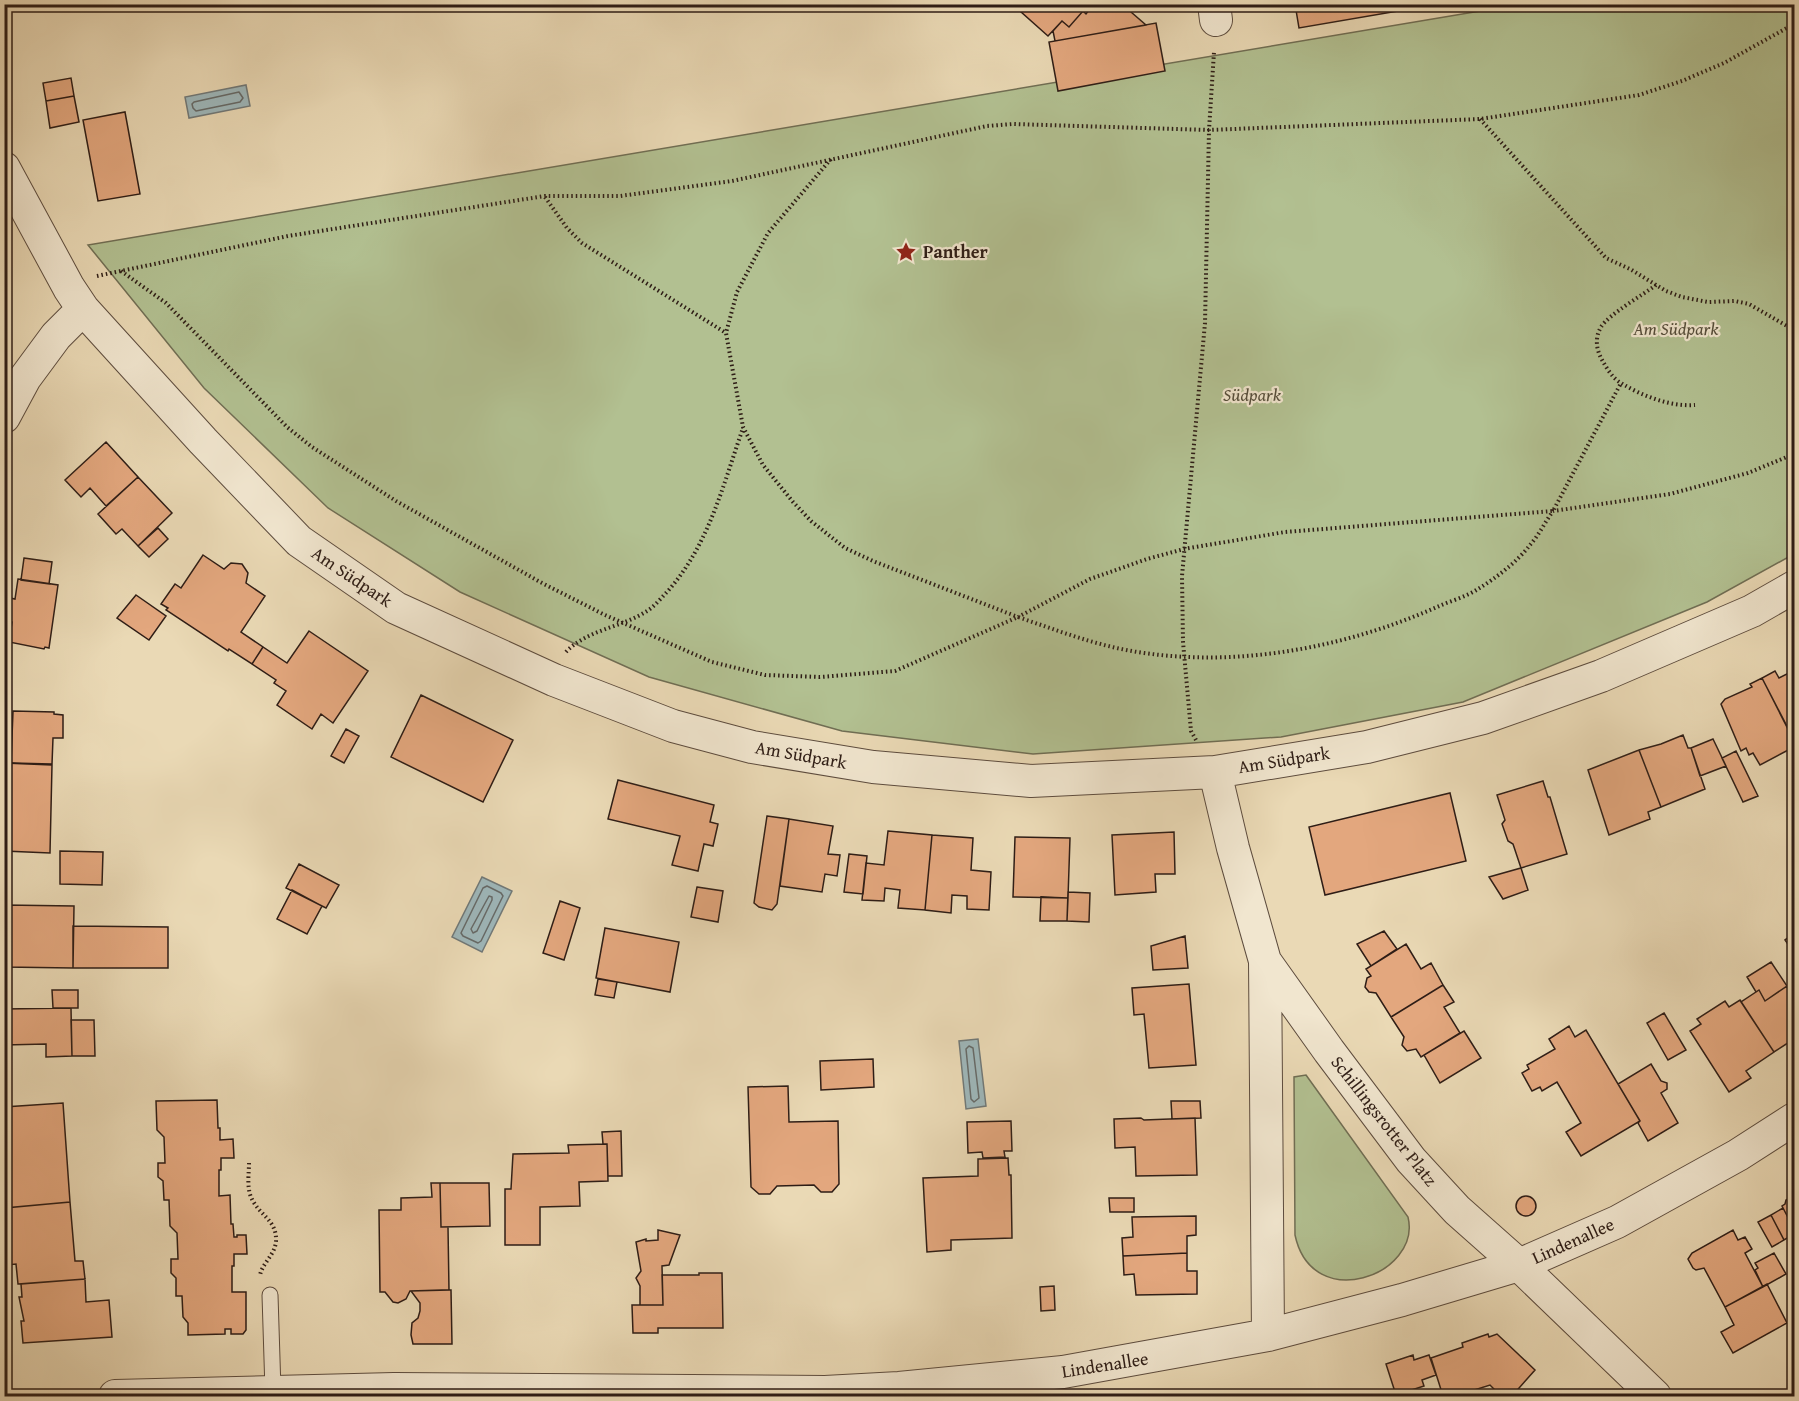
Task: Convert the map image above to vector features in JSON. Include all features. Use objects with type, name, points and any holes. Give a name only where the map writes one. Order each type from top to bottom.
[{"type":"street","name":"Am Südpark","points":[[4,168],[64,278],[84,309],[203,441],[299,541],[396,608],[554,680],[673,726],[752,747],[873,767],[1031,781],[1215,772],[1367,747],[1483,718],[1602,676],[1752,611],[1794,587]]},
{"type":"street","points":[[4,417],[25,378],[56,336],[84,309]]},
{"type":"street","name":"Schillingsrotter Platz","points":[[1215,772],[1233,849],[1265,961],[1268,1335]]},
{"type":"street","name":"Schillingsrotter Platz","points":[[1265,961],[1411,1160],[1457,1210],[1519,1265],[1655,1396]]},
{"type":"street","name":"Lindenallee","points":[[115,1396],[394,1389],[825,1392],[899,1388],[1063,1372],[1268,1335],[1402,1300],[1519,1265],[1617,1222],[1738,1155],[1794,1119]]},
{"type":"lane","points":[[270,1295],[273,1391]]},
{"type":"path","points":[[1215,12],[1209,130],[1205,323],[1182,576],[1184,657],[1191,731],[1215,772]]},
{"type":"path","points":[[1794,24],[1724,63],[1682,81],[1639,95],[1480,119],[1209,130],[1013,124],[987,126],[732,181],[620,196],[545,196],[288,236],[121,271],[166,303],[287,427],[312,447],[396,501],[552,588],[623,623],[711,662],[765,675],[820,677],[895,670],[1018,617],[1090,579],[1184,549],[1285,532],[1553,511],[1671,494],[1748,473],[1794,454]]},
{"type":"path","points":[[1480,119],[1606,258],[1630,268],[1656,285],[1682,297],[1708,302],[1736,301],[1749,304],[1794,330]]},
{"type":"path","points":[[832,158],[768,233],[737,292],[726,333],[743,427],[764,465],[811,521],[846,548],[873,561],[1018,617],[1105,646],[1184,657],[1257,655],[1349,638],[1419,615],[1478,590],[1530,546],[1553,511],[1621,383]]},
{"type":"path","points":[[545,196],[567,228],[582,243],[726,333]]},
{"type":"path","points":[[1656,285],[1602,326],[1597,342],[1600,355],[1614,377],[1621,383],[1664,403],[1695,405]]},
{"type":"path","points":[[554,680],[564,655],[576,643],[648,611],[675,583],[686,568],[715,513],[743,427]]},
{"type":"green space","name":"Südpark","points":[[1516,5],[1794,5],[1794,554],[1707,602],[1463,702],[1281,737],[1033,754],[842,731],[649,677],[460,592],[328,508],[204,388],[88,245]]},
{"type":"green space","points":[[1306,1075],[1408,1217],[1408,1238],[1399,1256],[1383,1269],[1363,1278],[1342,1280],[1322,1274],[1305,1260],[1295,1235],[1294,1077]]},
{"type":"water","points":[[246,85],[250,106],[189,118],[185,97]]},
{"type":"water","points":[[482,877],[512,891],[482,952],[452,937]]},
{"type":"water","points":[[978,1039],[986,1106],[966,1109],[959,1041]]},
{"type":"building","points":[[1012,4],[1094,4],[1086,14],[1083,11],[1069,27],[1062,21],[1048,36]]},
{"type":"building","points":[[1094,4],[1133,4],[1131,12],[1146,25],[1055,41],[1053,31],[1062,21],[1069,27],[1083,11],[1086,14]]},
{"type":"building","points":[[1295,4],[1439,4],[1299,28]]},
{"type":"building","points":[[1156,23],[1165,71],[1058,91],[1049,42]]},
{"type":"building","points":[[71,78],[74,96],[46,101],[43,83]]},
{"type":"building","points":[[74,96],[79,122],[50,128],[46,101]]},
{"type":"building","points":[[125,112],[140,194],[98,201],[83,120]]},
{"type":"building","points":[[106,442],[138,477],[106,506],[90,488],[81,497],[65,480]]},
{"type":"building","points":[[138,477],[172,513],[138,546],[122,529],[116,534],[98,514]]},
{"type":"building","points":[[158,528],[168,539],[149,557],[138,546]]},
{"type":"building","points":[[203,555],[224,569],[231,563],[242,564],[248,573],[246,583],[265,596],[241,632],[263,647],[252,664],[229,649],[228,651],[166,610],[168,608],[161,604],[175,584],[181,588]]},
{"type":"building","points":[[24,558],[52,562],[49,584],[21,580]]},
{"type":"building","points":[[18,579],[58,585],[49,648],[9,642],[12,622],[7,621],[10,598],[15,599]]},
{"type":"building","points":[[136,595],[166,616],[149,640],[117,618]]},
{"type":"building","points":[[309,631],[368,671],[333,723],[321,714],[312,729],[277,705],[286,691],[274,683],[276,680],[252,664],[263,647],[287,663]]},
{"type":"building","points":[[1794,665],[1794,732],[1791,734],[1762,678],[1775,671],[1779,678],[1791,672],[1789,668]]},
{"type":"building","points":[[1762,678],[1794,741],[1794,747],[1760,765],[1753,753],[1749,755],[1746,748],[1741,751],[1721,704],[1725,699],[1752,687],[1750,684]]},
{"type":"building","points":[[421,695],[513,740],[483,802],[391,757]]},
{"type":"building","points":[[13,711],[54,712],[54,714],[63,715],[63,738],[53,738],[52,764],[11,763]]},
{"type":"building","points":[[346,729],[359,736],[344,763],[331,756]]},
{"type":"building","points":[[1683,735],[1688,748],[1691,748],[1705,789],[1661,807],[1639,750]]},
{"type":"building","points":[[1713,739],[1726,766],[1700,776],[1691,748]]},
{"type":"building","points":[[1639,750],[1661,807],[1648,812],[1650,819],[1609,835],[1588,770]]},
{"type":"building","points":[[1736,751],[1758,796],[1743,802],[1722,758]]},
{"type":"building","points":[[4,763],[52,765],[50,853],[4,851]]},
{"type":"building","points":[[618,780],[714,805],[710,822],[718,824],[713,846],[704,844],[698,871],[672,865],[680,836],[608,819]]},
{"type":"building","points":[[1543,781],[1567,854],[1521,868],[1513,844],[1508,841],[1502,824],[1505,820],[1497,795]]},
{"type":"building","points":[[1450,793],[1466,861],[1325,895],[1309,827]]},
{"type":"building","points":[[767,816],[789,819],[777,904],[772,910],[759,907],[754,903]]},
{"type":"building","points":[[789,819],[833,826],[828,854],[840,855],[837,876],[825,874],[822,892],[780,886]]},
{"type":"building","points":[[888,831],[932,835],[925,910],[898,908],[900,890],[885,888],[884,901],[862,900],[866,863],[884,865]]},
{"type":"building","points":[[1174,832],[1175,874],[1155,874],[1156,892],[1115,895],[1112,835]]},
{"type":"building","points":[[932,835],[973,838],[971,870],[991,872],[989,910],[967,909],[967,896],[952,895],[951,913],[925,910]]},
{"type":"building","points":[[1015,837],[1070,838],[1068,898],[1013,897]]},
{"type":"building","points":[[60,851],[103,852],[102,885],[60,884]]},
{"type":"building","points":[[849,854],[867,856],[863,894],[844,892]]},
{"type":"building","points":[[299,864],[339,885],[326,908],[286,888]]},
{"type":"building","points":[[1521,868],[1528,890],[1503,899],[1489,877]]},
{"type":"building","points":[[697,887],[723,891],[718,922],[691,917]]},
{"type":"building","points":[[292,890],[322,906],[307,934],[277,919]]},
{"type":"building","points":[[1068,892],[1090,893],[1089,922],[1067,921]]},
{"type":"building","points":[[1041,897],[1068,898],[1067,921],[1040,921]]},
{"type":"building","points":[[560,901],[580,908],[564,960],[543,953]]},
{"type":"building","points":[[4,905],[74,906],[73,968],[4,967]]},
{"type":"building","points":[[73,926],[168,927],[168,968],[73,968]]},
{"type":"building","points":[[605,928],[679,942],[670,992],[596,978]]},
{"type":"building","points":[[1384,931],[1397,949],[1371,966],[1357,944]]},
{"type":"building","points":[[1794,933],[1794,953],[1785,940]]},
{"type":"building","points":[[1185,936],[1188,968],[1153,970],[1151,946]]},
{"type":"building","points":[[1406,944],[1421,969],[1431,963],[1443,985],[1391,1017],[1376,993],[1369,992],[1365,987],[1367,978],[1371,976],[1366,969]]},
{"type":"building","points":[[1771,962],[1787,986],[1765,1001],[1747,977]]},
{"type":"building","points":[[598,979],[617,982],[614,998],[595,995]]},
{"type":"building","points":[[1189,984],[1196,1065],[1149,1068],[1144,1014],[1134,1015],[1132,988]]},
{"type":"building","points":[[1443,985],[1454,1002],[1444,1007],[1460,1033],[1421,1057],[1416,1049],[1407,1051],[1402,1045],[1404,1037],[1391,1017]]},
{"type":"building","points":[[1787,986],[1794,998],[1794,1039],[1774,1052],[1741,1002],[1759,990],[1765,1001]]},
{"type":"building","points":[[52,990],[78,990],[78,1008],[53,1008]]},
{"type":"building","points":[[1740,1000],[1774,1052],[1746,1071],[1751,1078],[1729,1092],[1690,1031],[1701,1024],[1697,1019],[1725,1001],[1729,1007]]},
{"type":"building","points":[[71,1008],[72,1056],[46,1057],[46,1044],[4,1045],[4,1009]]},
{"type":"building","points":[[1664,1013],[1686,1050],[1668,1060],[1647,1023]]},
{"type":"building","points":[[71,1020],[94,1020],[95,1056],[72,1056]]},
{"type":"building","points":[[1569,1026],[1575,1037],[1586,1030],[1640,1121],[1581,1156],[1566,1132],[1581,1123],[1557,1082],[1542,1091],[1540,1087],[1532,1091],[1522,1073],[1529,1069],[1527,1065],[1555,1049],[1549,1039]]},
{"type":"building","points":[[1464,1031],[1481,1058],[1440,1083],[1424,1055]]},
{"type":"building","points":[[873,1059],[874,1087],[821,1090],[820,1061]]},
{"type":"building","points":[[1651,1064],[1661,1081],[1667,1083],[1667,1089],[1661,1093],[1678,1123],[1648,1141],[1638,1123],[1640,1121],[1618,1084]]},
{"type":"building","points":[[788,1086],[789,1122],[838,1121],[839,1184],[832,1192],[821,1192],[814,1185],[777,1186],[770,1194],[759,1194],[751,1187],[748,1087]]},
{"type":"building","points":[[217,1100],[220,1140],[233,1139],[234,1158],[221,1158],[219,1196],[230,1195],[234,1237],[246,1235],[247,1254],[234,1254],[232,1292],[246,1292],[246,1330],[243,1334],[231,1334],[231,1329],[225,1329],[225,1334],[188,1335],[188,1323],[183,1317],[182,1296],[176,1296],[176,1278],[171,1273],[171,1259],[178,1259],[177,1233],[170,1226],[169,1200],[164,1200],[163,1181],[158,1177],[158,1163],[165,1163],[164,1137],[157,1130],[156,1101]]},
{"type":"building","points":[[1171,1101],[1200,1101],[1201,1118],[1172,1119]]},
{"type":"building","points":[[63,1103],[70,1202],[4,1208],[4,1107]]},
{"type":"building","points":[[1141,1118],[1144,1120],[1195,1118],[1197,1175],[1136,1176],[1135,1147],[1115,1148],[1114,1119]]},
{"type":"building","points":[[1011,1121],[1012,1151],[1004,1151],[1005,1157],[983,1158],[982,1152],[968,1153],[967,1122]]},
{"type":"building","points":[[621,1131],[622,1176],[608,1176],[607,1144],[603,1144],[602,1132]]},
{"type":"building","points":[[607,1144],[608,1181],[579,1182],[580,1206],[540,1207],[540,1245],[505,1245],[505,1189],[511,1189],[513,1154],[569,1153],[568,1145]]},
{"type":"building","points":[[1008,1158],[1009,1175],[1011,1175],[1012,1238],[951,1240],[951,1250],[927,1252],[923,1178],[978,1176],[978,1159]]},
{"type":"building","points":[[431,1183],[440,1183],[441,1227],[448,1227],[449,1290],[410,1291],[406,1299],[398,1303],[393,1302],[385,1292],[380,1292],[379,1210],[401,1210],[401,1198],[432,1197]]},
{"type":"building","points":[[440,1183],[489,1183],[490,1226],[441,1227]]},
{"type":"building","points":[[1526,1196],[1533,1199],[1536,1206],[1533,1213],[1526,1216],[1519,1213],[1516,1206],[1519,1199]]},
{"type":"building","points":[[1794,1197],[1794,1229],[1782,1206]]},
{"type":"building","points":[[1109,1198],[1134,1198],[1134,1212],[1110,1212]]},
{"type":"building","points":[[70,1202],[75,1261],[83,1261],[85,1279],[18,1284],[16,1264],[7,1265],[5,1208]]},
{"type":"building","points":[[1783,1208],[1794,1229],[1794,1234],[1784,1240],[1771,1215]]},
{"type":"building","points":[[1771,1215],[1784,1240],[1772,1247],[1758,1222]]},
{"type":"building","points":[[1196,1216],[1196,1235],[1187,1236],[1187,1253],[1123,1256],[1122,1238],[1133,1237],[1132,1217]]},
{"type":"building","points":[[658,1230],[680,1235],[669,1265],[662,1266],[663,1305],[640,1305],[640,1286],[636,1278],[641,1271],[636,1242],[646,1239],[646,1241],[658,1240]]},
{"type":"building","points":[[1733,1230],[1738,1240],[1745,1237],[1752,1249],[1745,1253],[1763,1287],[1725,1307],[1704,1268],[1696,1270],[1688,1259],[1692,1253]]},
{"type":"building","points":[[1187,1253],[1187,1271],[1197,1271],[1197,1294],[1136,1295],[1134,1274],[1124,1275],[1123,1256]]},
{"type":"building","points":[[1774,1253],[1786,1274],[1763,1287],[1755,1270],[1758,1268],[1755,1263]]},
{"type":"building","points":[[699,1273],[722,1273],[723,1328],[658,1328],[658,1333],[633,1333],[632,1305],[663,1305],[662,1275],[699,1275]]},
{"type":"building","points":[[85,1279],[86,1302],[109,1300],[112,1337],[23,1343],[21,1321],[24,1321],[19,1297],[22,1297],[21,1284]]},
{"type":"building","points":[[1767,1284],[1787,1323],[1733,1353],[1721,1332],[1734,1325],[1725,1307]]},
{"type":"building","points":[[1054,1286],[1055,1310],[1041,1311],[1040,1287]]},
{"type":"building","points":[[451,1290],[452,1344],[413,1344],[412,1323],[418,1318],[420,1303],[411,1291]]},
{"type":"building","points":[[1488,1334],[1489,1337],[1497,1334],[1535,1370],[1512,1396],[1501,1396],[1490,1385],[1455,1396],[1443,1396],[1431,1358],[1463,1347],[1462,1343]]},
{"type":"building","points":[[1413,1355],[1414,1360],[1429,1355],[1436,1375],[1422,1380],[1424,1386],[1396,1395],[1386,1364]]},
{"type":"place","name":"Panther","points":[[906,252]]}]
